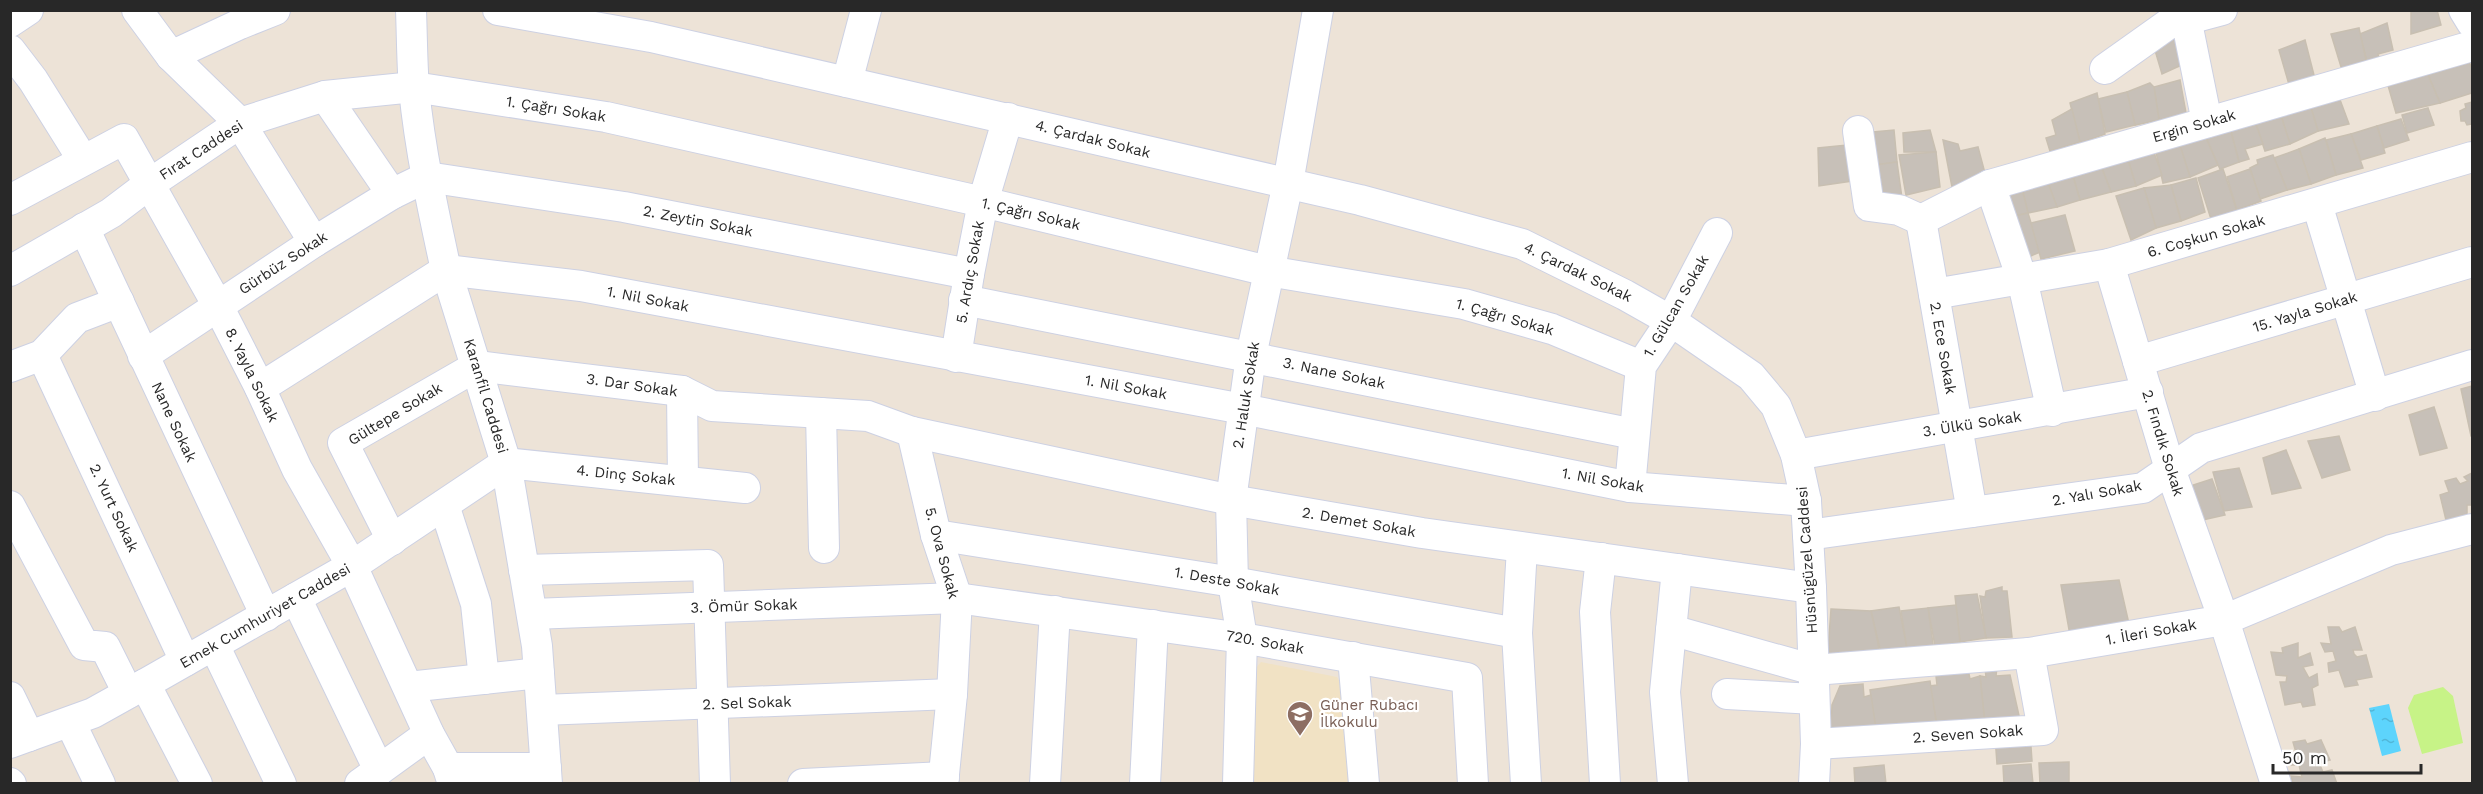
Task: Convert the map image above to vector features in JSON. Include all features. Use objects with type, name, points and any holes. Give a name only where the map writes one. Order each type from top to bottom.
[{"type":"street","points":[[10,21],[27,10]]},
{"type":"street","points":[[137,10],[171,56],[240,123],[314,242]]},
{"type":"street","points":[[171,56],[237,17],[275,10]]},
{"type":"street","name":"Karanfil Caddesi","points":[[411,10],[414,87],[427,177],[446,270],[506,463],[532,614],[547,776]]},
{"type":"street","name":"4. Çardak Sokak","points":[[498,10],[651,37],[1360,200],[1522,244],[1626,295],[1671,321]]},
{"type":"street","points":[[847,82],[866,10]]},
{"type":"street","name":"2. Haluk Sokak","points":[[1238,783],[1242,638],[1233,582],[1231,500],[1251,356],[1288,183],[1318,10]]},
{"type":"street","points":[[2187,23],[2192,18],[2222,10]]},
{"type":"street","points":[[2464,10],[2472,23]]},
{"type":"street","points":[[2105,69],[2181,15],[2187,23],[2207,122]]},
{"type":"street","name":"Ergin Sokak","points":[[1921,220],[1990,185],[2472,46]]},
{"type":"street","points":[[10,50],[22,86],[84,160],[10,200]]},
{"type":"street","name":"Fırat Caddesi","points":[[10,271],[111,213],[240,123],[325,96],[414,87]]},
{"type":"street","name":"1. Çağrı Sokak","points":[[414,87],[606,117],[983,202],[1268,270],[1464,304],[1552,329],[1641,366]]},
{"type":"street","points":[[325,96],[392,194]]},
{"type":"street","name":"5. Ardıç Sokak","points":[[956,357],[966,287],[983,202],[1008,118]]},
{"type":"street","points":[[1858,131],[1869,206],[1899,210],[1921,220]]},
{"type":"street","name":"8. Yayla Sokak","points":[[84,160],[124,139],[218,306],[260,388],[297,469],[352,566],[429,734],[451,776]]},
{"type":"street","name":"6. Coşkun Sokak","points":[[1934,294],[2109,264],[2472,157]]},
{"type":"street","name":"Gürbüz Sokak","points":[[143,356],[314,242],[392,194],[427,177]]},
{"type":"street","name":"2. Zeytin Sokak","points":[[427,177],[624,207],[966,287]]},
{"type":"street","points":[[1990,185],[2022,279],[2052,411]]},
{"type":"street","points":[[2317,204],[2375,396]]},
{"type":"street","name":"2. Ece Sokak","points":[[1921,220],[1972,512]]},
{"type":"street","name":"Nane Sokak","points":[[84,228],[266,616]]},
{"type":"street","name":"1. Gülcan Sokak","points":[[1630,486],[1641,366],[1671,321],[1717,233]]},
{"type":"street","name":"15. Yayla Sokak","points":[[2138,361],[2472,262]]},
{"type":"street","name":"2. Fındık Sokak","points":[[2109,264],[2170,469],[2224,620],[2276,783]]},
{"type":"street","points":[[260,388],[446,270]]},
{"type":"street","name":"1. Nil Sokak","points":[[446,270],[581,286],[1243,409],[1630,486],[1806,501]]},
{"type":"street","name":"3. Nane Sokak","points":[[966,287],[1251,356],[1634,434]]},
{"type":"street","points":[[10,367],[42,355],[77,318],[118,302]]},
{"type":"street","name":"Hüsnügüzel Caddesi","points":[[1671,321],[1751,376],[1776,406],[1796,455],[1806,501],[1811,588],[1816,744],[1814,783]]},
{"type":"street","name":"2. Yurt Sokak","points":[[42,355],[185,662]]},
{"type":"street","name":"2. Yalı Sokak","points":[[1808,535],[2143,488],[2201,448],[2472,365]]},
{"type":"street","name":"3. Dar Sokak","points":[[477,366],[682,391],[712,406],[868,416],[912,432]]},
{"type":"street","name":"Gültepe Sokak","points":[[392,540],[343,443],[477,366]]},
{"type":"street","points":[[682,391],[682,481]]},
{"type":"street","name":"3. Ülkü Sokak","points":[[1796,455],[2148,392]]},
{"type":"street","points":[[821,413],[824,548]]},
{"type":"street","name":"2. Demet Sokak","points":[[912,432],[1231,500],[1422,533],[1811,588]]},
{"type":"street","name":"5. Ova Sokak","points":[[912,432],[936,535],[957,597],[952,694],[943,780]]},
{"type":"street","name":"Emek Cumhuriyet Caddesi","points":[[20,740],[93,713],[266,616],[352,566],[506,463]]},
{"type":"street","name":"4. Dinç Sokak","points":[[506,463],[745,488]]},
{"type":"street","points":[[444,505],[476,604],[484,679]]},
{"type":"street","points":[[10,506],[84,645],[105,646],[137,689],[197,783]]},
{"type":"street","name":"1. İleri Sokak","points":[[1814,684],[2029,654],[2224,620],[2391,550],[2472,529]]},
{"type":"street","name":"1. Deste Sokak","points":[[936,535],[1233,582],[1517,633]]},
{"type":"street","points":[[1522,548],[1517,633],[1526,783]]},
{"type":"street","points":[[1601,558],[1595,612],[1605,783]]},
{"type":"street","points":[[524,570],[708,565],[715,783]]},
{"type":"street","points":[[1673,783],[1665,692],[1677,569]]},
{"type":"street","name":"3. Ömür Sokak","points":[[532,614],[957,597]]},
{"type":"street","name":"720. Sokak","points":[[957,597],[1242,638],[1467,678],[1473,783]]},
{"type":"street","points":[[296,598],[370,777],[429,734]]},
{"type":"street","points":[[1045,783],[1055,611]]},
{"type":"street","points":[[1145,783],[1153,625]]},
{"type":"street","points":[[1671,630],[1814,684]]},
{"type":"street","points":[[214,645],[281,783]]},
{"type":"street","name":"2. Seven Sokak","points":[[1816,744],[2043,730],[2029,654]]},
{"type":"street","points":[[1353,657],[1364,783]]},
{"type":"street","points":[[408,687],[539,673]]},
{"type":"street","points":[[1727,694],[1814,684]]},
{"type":"street","name":"2. Sel Sokak","points":[[542,710],[952,694]]},
{"type":"street","points":[[10,697],[20,740]]},
{"type":"street","points":[[70,722],[100,783]]},
{"type":"street","points":[[451,776],[547,776]]},
{"type":"street","points":[[802,783],[943,780]]},
{"type":"shaded area","name":"Güner Rubacı İlkokulu","points":[[1261,662],[1337,677],[1344,690],[1354,783],[1250,784],[1254,670]]},
{"type":"green space","points":[[2443,687],[2453,696],[2463,743],[2422,754],[2408,708],[2414,695]]},
{"type":"water","points":[[2389,704],[2401,751],[2382,756],[2369,708]]},
{"type":"building","points":[[2411,10],[2437,10],[2441,25],[2411,34]]},
{"type":"building","points":[[2387,23],[2393,50],[2378,54],[2380,63],[2368,66],[2360,34]]},
{"type":"building","points":[[2359,28],[2366,60],[2342,70],[2331,34]]},
{"type":"building","points":[[2178,34],[2186,63],[2162,74],[2152,40]]},
{"type":"building","points":[[2305,40],[2315,79],[2290,88],[2279,50]]},
{"type":"building","points":[[2467,55],[2472,70],[2472,93],[2440,103],[2425,68]]},
{"type":"building","points":[[2425,68],[2440,103],[2396,113],[2385,75]]},
{"type":"building","points":[[2180,80],[2186,113],[2159,120],[2154,87]]},
{"type":"building","points":[[2150,83],[2154,87],[2159,120],[2135,125],[2127,92]]},
{"type":"building","points":[[2336,89],[2349,124],[2318,131],[2308,98]]},
{"type":"building","points":[[2127,92],[2135,125],[2106,132],[2098,99]]},
{"type":"building","points":[[2097,93],[2105,134],[2080,143],[2070,103]]},
{"type":"building","points":[[2308,98],[2318,131],[2290,144],[2278,106]]},
{"type":"building","points":[[2472,102],[2472,124],[2467,125],[2465,121],[2461,121],[2460,111],[2466,108],[2465,104]]},
{"type":"building","points":[[2278,106],[2290,144],[2265,151],[2252,113]]},
{"type":"building","points":[[2428,108],[2434,125],[2407,133],[2402,115]]},
{"type":"building","points":[[2072,109],[2080,142],[2050,151],[2046,138],[2056,135],[2052,120]]},
{"type":"building","points":[[2254,119],[2263,144],[2245,149],[2249,159],[2239,162],[2230,128]]},
{"type":"building","points":[[2401,119],[2409,140],[2384,148],[2377,126]]},
{"type":"building","points":[[2377,126],[2385,153],[2361,160],[2351,134]]},
{"type":"building","points":[[2202,128],[2218,165],[2190,177],[2177,138]]},
{"type":"building","points":[[2230,128],[2239,162],[2220,169],[2205,135]]},
{"type":"building","points":[[1894,130],[1897,162],[1867,166],[1862,133]]},
{"type":"building","points":[[1930,130],[1936,152],[1904,152],[1903,133]]},
{"type":"building","points":[[2351,134],[2363,168],[2336,175],[2326,140]]},
{"type":"building","points":[[2325,138],[2336,175],[2311,184],[2299,149]]},
{"type":"building","points":[[1943,140],[1958,144],[1960,151],[1978,147],[1986,177],[1952,187]]},
{"type":"building","points":[[2179,142],[2190,177],[2163,183],[2155,148]]},
{"type":"building","points":[[2151,144],[2162,175],[2136,186],[2126,153]]},
{"type":"building","points":[[1847,145],[1852,181],[1819,186],[1818,148]]},
{"type":"building","points":[[2299,149],[2311,184],[2287,190],[2274,158]]},
{"type":"building","points":[[1936,152],[1940,187],[1906,195],[1899,155]]},
{"type":"building","points":[[2126,153],[2136,186],[2111,192],[2098,158]]},
{"type":"building","points":[[2273,155],[2287,190],[2260,199],[2250,168],[2258,164],[2257,160]]},
{"type":"building","points":[[2098,158],[2111,192],[2080,200],[2070,166]]},
{"type":"building","points":[[1897,162],[1902,198],[1868,202],[1867,166]]},
{"type":"building","points":[[2070,166],[2080,200],[2057,207],[2045,175]]},
{"type":"building","points":[[2223,169],[2237,211],[2211,219],[2198,178]]},
{"type":"building","points":[[2250,169],[2261,201],[2237,210],[2227,177]]},
{"type":"building","points":[[2045,175],[2057,207],[2028,213],[2019,176]]},
{"type":"building","points":[[2019,176],[2028,213],[2002,219],[1990,185]]},
{"type":"building","points":[[2196,178],[2205,212],[2181,221],[2171,185]]},
{"type":"building","points":[[2171,185],[2181,221],[2156,228],[2144,188]]},
{"type":"building","points":[[2144,188],[2156,228],[2131,240],[2116,196]]},
{"type":"building","points":[[2028,213],[2040,252],[2012,264],[2002,219]]},
{"type":"building","points":[[2065,215],[2075,251],[2041,259],[2031,223]]},
{"type":"building","points":[[2472,386],[2472,436],[2471,436],[2461,389]]},
{"type":"building","points":[[2434,407],[2447,448],[2420,455],[2409,415]]},
{"type":"building","points":[[2339,436],[2350,470],[2322,478],[2308,441]]},
{"type":"building","points":[[2286,450],[2301,488],[2272,494],[2263,458]]},
{"type":"building","points":[[2239,468],[2252,507],[2224,511],[2213,472]]},
{"type":"building","points":[[2472,473],[2472,505],[2467,505],[2467,514],[2446,520],[2440,495],[2449,492],[2445,481],[2456,478],[2460,484],[2468,481],[2464,477]]},
{"type":"building","points":[[2212,479],[2225,515],[2189,523],[2181,489]]},
{"type":"building","points":[[2119,580],[2129,624],[2070,635],[2061,585]]},
{"type":"building","points":[[2002,587],[2002,591],[2007,591],[2012,637],[1986,638],[1980,596],[1985,597],[1986,591]]},
{"type":"building","points":[[1977,594],[1986,638],[1960,642],[1955,596]]},
{"type":"building","points":[[1956,605],[1960,642],[1935,646],[1928,608]]},
{"type":"building","points":[[1899,607],[1907,648],[1881,653],[1871,611]]},
{"type":"building","points":[[1928,608],[1935,658],[1909,661],[1901,611]]},
{"type":"building","points":[[1831,609],[1871,611],[1880,662],[1828,652]]},
{"type":"building","points":[[2328,627],[2339,627],[2342,632],[2355,627],[2362,650],[2353,650],[2354,654],[2357,657],[2366,655],[2372,677],[2356,680],[2358,685],[2345,687],[2339,670],[2329,672],[2328,663],[2336,661],[2333,651],[2325,652],[2321,643],[2331,644]]},
{"type":"building","points":[[2298,643],[2298,658],[2310,653],[2313,665],[2303,667],[2309,678],[2317,674],[2318,685],[2312,688],[2315,705],[2303,707],[2301,702],[2285,705],[2280,682],[2286,682],[2287,676],[2276,675],[2271,652],[2283,653],[2282,648]]},
{"type":"building","points":[[1997,667],[1996,676],[2010,675],[2020,720],[1985,725],[1980,676],[1986,677],[1985,668]]},
{"type":"building","points":[[1968,669],[1970,679],[1980,676],[1985,725],[1937,727],[1930,686],[1937,685],[1936,676]]},
{"type":"building","points":[[1930,681],[1937,727],[1876,730],[1870,690]]},
{"type":"building","points":[[1863,684],[1864,697],[1871,695],[1876,730],[1831,732],[1832,705],[1840,686]]},
{"type":"building","points":[[2030,733],[2032,761],[1997,764],[1995,736]]},
{"type":"building","points":[[2305,740],[2307,744],[2321,740],[2330,760],[2319,763],[2323,772],[2332,770],[2337,784],[2293,784],[2291,776],[2302,777],[2299,765],[2291,765],[2288,756],[2297,756],[2293,742]]},
{"type":"building","points":[[2069,762],[2069,784],[2040,784],[2039,763]]},
{"type":"building","points":[[2031,764],[2033,784],[2004,784],[2003,766]]},
{"type":"building","points":[[1884,765],[1886,784],[1855,784],[1854,768]]},
{"type":"place","name":"Güner Rubacı İlkokulu","points":[[1300,737]]}]
